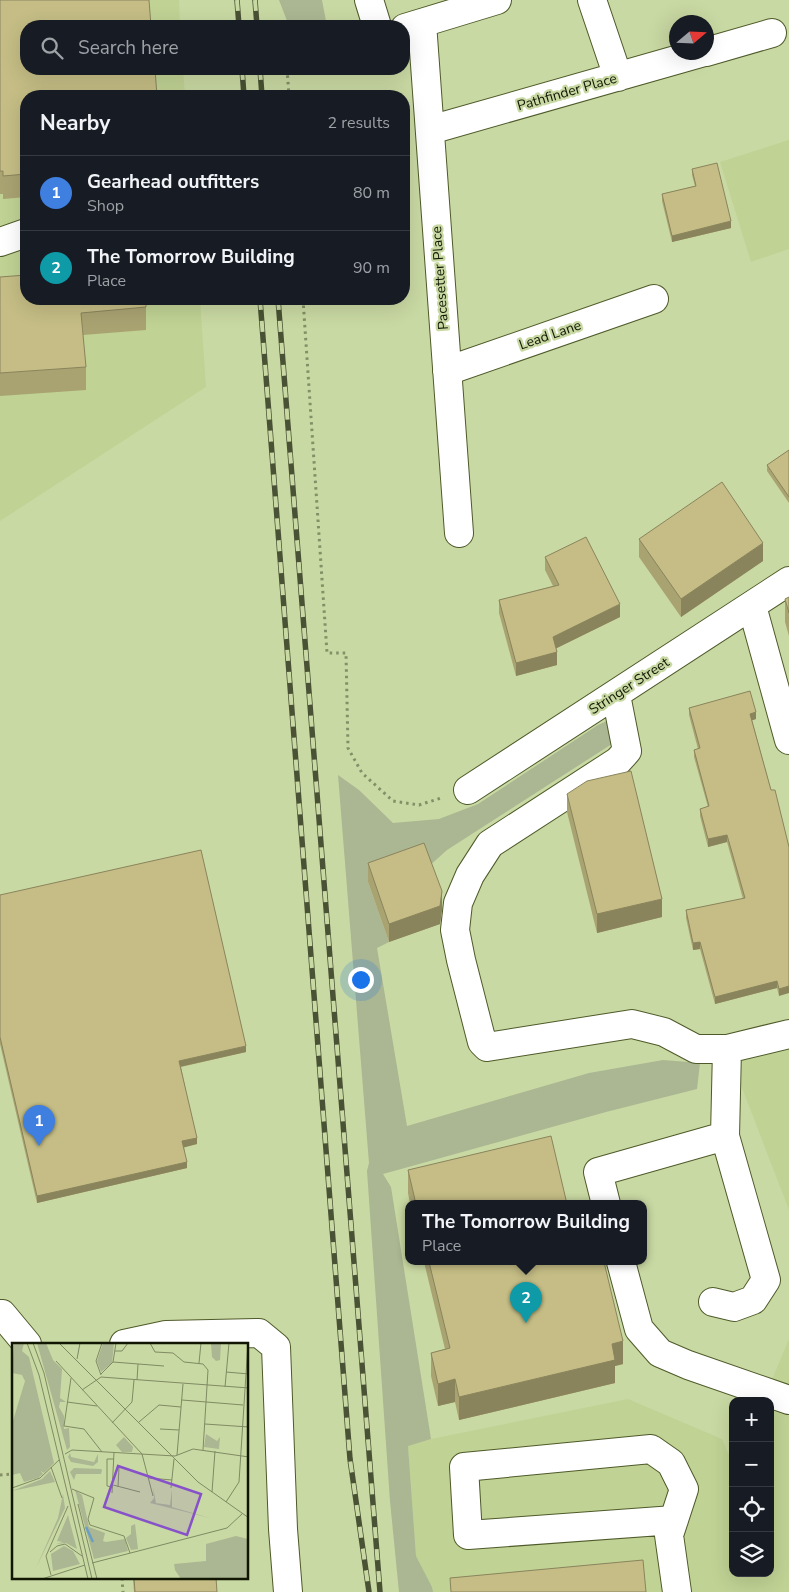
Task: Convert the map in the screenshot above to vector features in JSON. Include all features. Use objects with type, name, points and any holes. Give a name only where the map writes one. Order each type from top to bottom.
[{"type":"street","points":[[369,0],[375,20]]},
{"type":"street","points":[[413,26],[497,0]]},
{"type":"street","points":[[592,0],[618,77]]},
{"type":"street","name":"Pacesetter Place","points":[[413,26],[430,130],[459,533]]},
{"type":"street","name":"Pathfinder Place","points":[[714,49],[772,33]]},
{"type":"street","name":"Pathfinder Place","points":[[430,130],[677,60]]},
{"type":"street","points":[[0,242],[20,235]]},
{"type":"street","name":"Lead Lane","points":[[447,371],[654,300]]},
{"type":"street","name":"Stringer Street","points":[[468,790],[616,695],[789,580]]},
{"type":"street","points":[[752,606],[789,740]]},
{"type":"street","points":[[616,695],[627,751],[618,761],[490,844],[470,875],[458,902],[456,930],[458,945],[482,1042],[488,1047],[632,1024],[664,1032],[696,1049],[726,1049],[789,1034]]},
{"type":"street","points":[[713,1302],[734,1307],[753,1300],[766,1280],[725,1136],[726,1049]]},
{"type":"street","points":[[605,1200],[598,1172],[725,1136]]},
{"type":"street","points":[[622,1265],[638,1328],[660,1352],[688,1365],[789,1400]]},
{"type":"street","points":[[1,1308],[26,1343]]},
{"type":"street","points":[[129,1343],[166,1335],[258,1333],[276,1348],[283,1529],[288,1592]]},
{"type":"street","points":[[674,1520],[468,1535],[464,1467],[651,1449],[671,1463],[684,1489],[674,1520],[669,1534],[677,1592]]},
{"type":"path","points":[[287,75],[289,90]]},
{"type":"path","points":[[303,305],[327,653],[346,652],[348,748],[362,773],[393,801],[419,805],[468,790]]},
{"type":"shaded area","points":[[0,0],[179,0],[180,20],[20,20],[20,75],[183,75],[185,90],[20,90],[20,305],[200,305],[206,387],[0,521]]},
{"type":"shaded area","points":[[279,0],[322,0],[326,20],[287,20]]},
{"type":"shaded area","points":[[789,140],[789,249],[751,262],[720,162]]},
{"type":"shaded area","points":[[609,720],[615,742],[447,850],[427,868],[368,882],[389,942],[377,948],[407,1126],[589,1073],[663,1060],[700,1063],[697,1089],[606,1112],[383,1174],[391,1187],[431,1439],[408,1446],[416,1556],[433,1592],[399,1592],[390,1501],[367,1171],[369,1163],[338,775],[359,790],[393,823],[439,819],[478,804],[598,725]]},
{"type":"shaded area","points":[[789,1034],[789,1210],[727,1049]]},
{"type":"shaded area","points":[[789,1339],[789,1592],[433,1592],[416,1556],[408,1445],[628,1399],[722,1439],[729,1455],[729,1577],[774,1577],[774,1397],[765,1397]]},
{"type":"building","points":[[0,0],[149,0],[151,20],[20,20],[20,75],[155,75],[157,90],[20,90],[20,175],[3,176],[3,171],[0,171]]},
{"type":"building","points":[[717,163],[731,221],[672,236],[662,194],[696,186],[692,169]]},
{"type":"building","points":[[20,275],[20,305],[146,305],[146,307],[81,313],[86,367],[0,373],[0,277]]},
{"type":"building","points":[[789,450],[789,497],[767,465]]},
{"type":"building","points":[[722,482],[763,543],[681,599],[639,539]]},
{"type":"building","points":[[586,537],[620,604],[553,637],[557,652],[516,663],[499,600],[559,585],[545,557]]},
{"type":"building","points":[[789,597],[789,613],[785,599]]},
{"type":"building","points":[[750,691],[756,712],[750,714],[771,790],[775,790],[789,847],[789,986],[779,989],[777,981],[715,997],[700,942],[693,943],[686,910],[745,898],[727,835],[708,839],[700,809],[709,806],[694,750],[700,748],[689,708]]},
{"type":"building","points":[[631,771],[662,899],[597,914],[567,794],[587,781]]},
{"type":"building","points":[[424,843],[442,891],[440,906],[389,924],[368,863]]},
{"type":"building","points":[[201,850],[246,1046],[179,1061],[197,1138],[182,1141],[187,1162],[37,1196],[0,1037],[0,895]]},
{"type":"building","points":[[551,1136],[566,1200],[415,1200],[408,1170]]},
{"type":"building","points":[[430,1265],[605,1265],[623,1341],[612,1344],[615,1360],[459,1397],[455,1379],[438,1384],[431,1353],[450,1348]]},
{"type":"building","points":[[643,1560],[646,1592],[451,1592],[450,1578]]},
{"type":"building","points":[[134,1580],[216,1580],[217,1592],[135,1592]]},
{"type":"railway","points":[[237,0],[239,20]]},
{"type":"railway","points":[[255,0],[257,20]]},
{"type":"railway","points":[[242,75],[244,90]]},
{"type":"railway","points":[[260,75],[262,90]]},
{"type":"railway","points":[[260,305],[350,1459],[369,1592]]},
{"type":"railway","points":[[278,305],[380,1592]]},
{"type":"place","name":"Gearhead outfitters","points":[[39,1146]]},
{"type":"place","name":"The Tomorrow Building","points":[[526,1323]]}]
